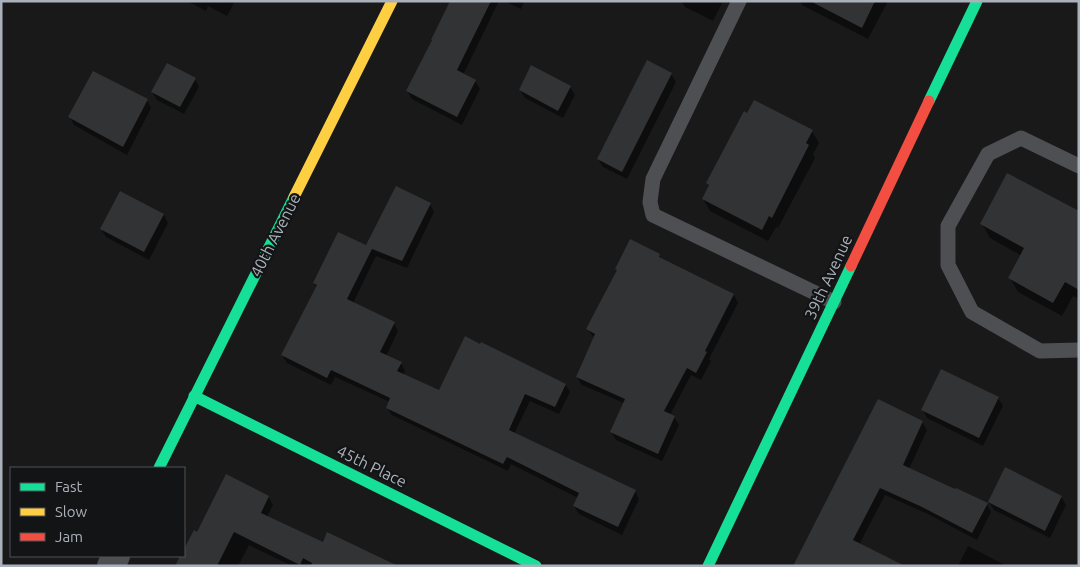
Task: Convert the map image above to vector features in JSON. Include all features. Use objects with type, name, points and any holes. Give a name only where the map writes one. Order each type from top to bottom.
[{"type":"street","name":"40th Avenue","points":[[159,467],[392,1]]},
{"type":"street","name":"39th Avenue","points":[[708,566],[977,1]]},
{"type":"street","name":"45th Place","points":[[194,396],[536,566]]},
{"type":"lane","points":[[739,1],[653,179],[650,202],[653,215],[834,302]]},
{"type":"lane","points":[[1079,166],[1021,138],[988,154],[948,226],[948,266],[972,312],[1040,351],[1079,350]]},
{"type":"building","points":[[450,1],[491,1],[457,70],[476,80],[457,117],[406,91]]},
{"type":"building","points":[[810,1],[875,1],[862,28]]},
{"type":"building","points":[[647,60],[672,73],[622,172],[597,159]]},
{"type":"building","points":[[167,63],[196,78],[180,107],[151,92]]},
{"type":"building","points":[[531,65],[571,86],[558,111],[519,90]]},
{"type":"building","points":[[93,71],[148,99],[123,147],[68,117]]},
{"type":"building","points":[[754,100],[813,130],[806,143],[809,145],[772,218],[769,216],[762,230],[702,199],[709,185],[706,183],[744,111],[747,113]]},
{"type":"building","points":[[1007,173],[1079,211],[1079,290],[1065,282],[1053,303],[1008,278],[1024,248],[980,224]]},
{"type":"building","points":[[396,186],[431,203],[402,261],[372,249],[347,299],[395,322],[380,352],[402,362],[397,371],[439,390],[465,336],[566,384],[555,407],[525,394],[509,430],[636,490],[618,527],[573,506],[579,493],[507,457],[503,464],[386,408],[390,398],[331,370],[327,378],[281,355],[317,285],[313,283],[338,232],[366,245]]},
{"type":"building","points":[[120,191],[164,214],[144,252],[100,229]]},
{"type":"building","points":[[630,239],[660,254],[659,257],[734,294],[696,373],[687,368],[664,411],[675,416],[658,454],[610,432],[625,399],[576,377],[595,334],[586,329],[617,270],[615,269]]},
{"type":"building","points":[[941,369],[999,397],[979,438],[921,410]]},
{"type":"building","points":[[878,399],[923,421],[903,465],[988,503],[972,533],[880,488],[853,540],[905,566],[793,566]]},
{"type":"building","points":[[1005,467],[1062,496],[1045,531],[988,502]]},
{"type":"building","points":[[226,474],[269,496],[261,513],[323,542],[327,532],[398,566],[311,566],[312,563],[303,558],[300,565],[234,532],[217,566],[175,566],[180,557],[185,557],[185,547],[194,530],[197,532]]},
{"type":"traffic: fast","points":[[929,101],[977,1]]},
{"type":"traffic: fast","points":[[159,467],[294,197]]},
{"type":"traffic: fast","points":[[708,566],[851,266]]},
{"type":"traffic: fast","points":[[194,396],[536,566]]},
{"type":"traffic: slow","points":[[294,197],[392,1]]},
{"type":"traffic: jam","points":[[851,266],[929,101]]}]
